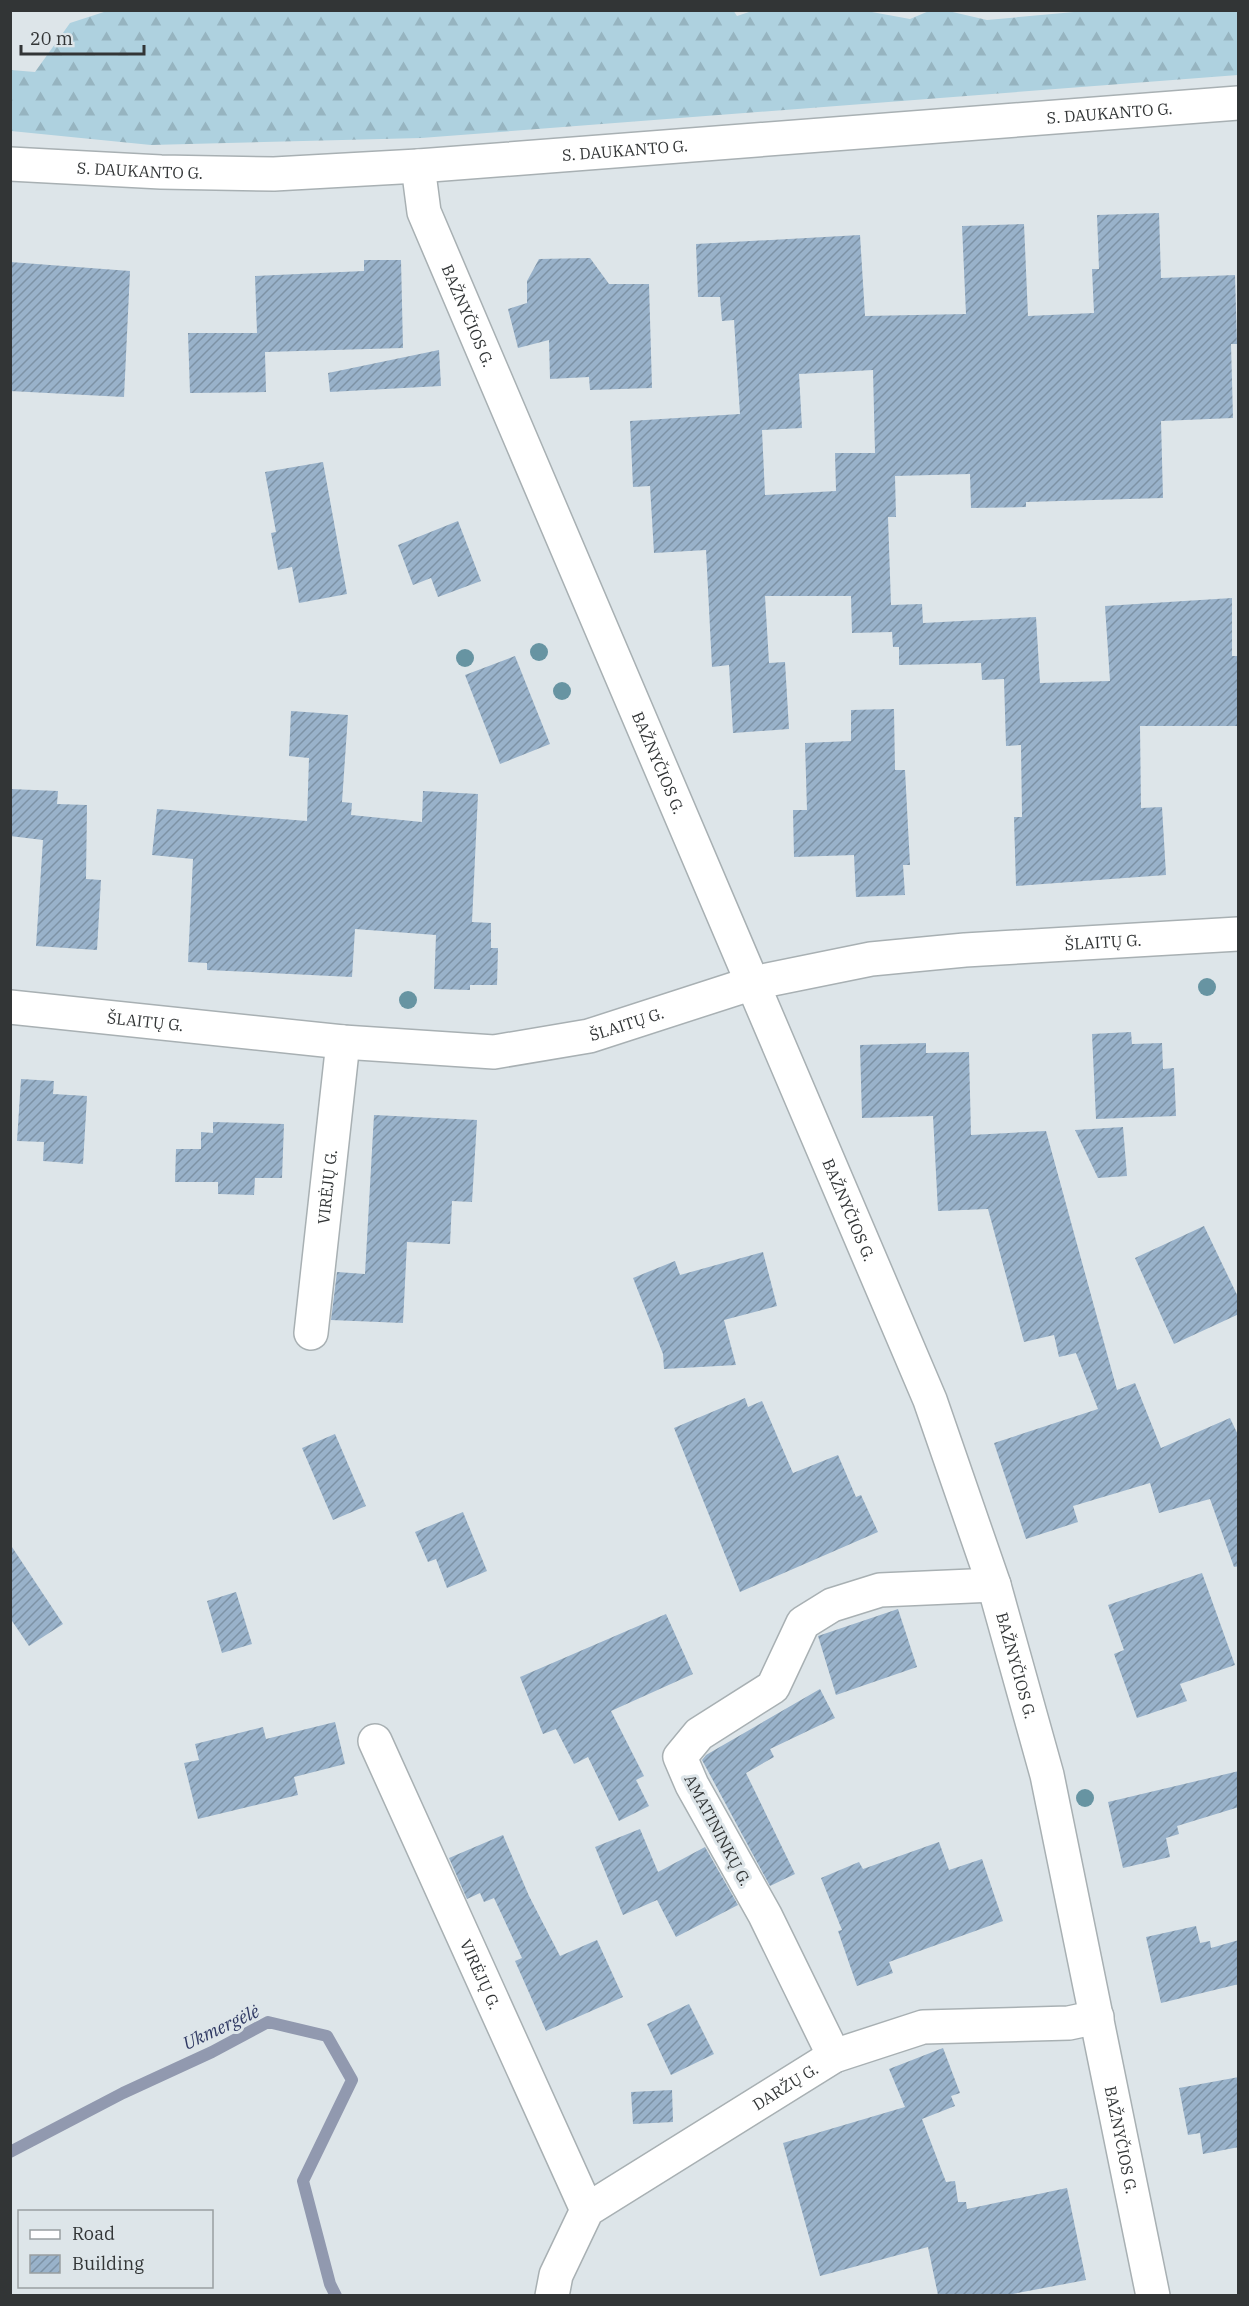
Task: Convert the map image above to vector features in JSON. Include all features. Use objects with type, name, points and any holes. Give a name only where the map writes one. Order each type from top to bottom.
[{"type":"street","name":"S. DAUKANTO G.","points":[[10,164],[161,172],[274,174],[418,166],[1239,103]]},
{"type":"street","name":"BAŽNYČIOS G.","points":[[418,166],[424,212],[930,1400],[994,1585],[1047,1775],[1153,2295]]},
{"type":"street","name":"ŠLAITŲ G.","points":[[10,1007],[344,1042],[494,1052],[589,1036],[753,983],[871,959],[965,950],[1239,934]]},
{"type":"street","name":"VIRĖJŲ G.","points":[[311,1333],[344,1042]]},
{"type":"street","name":"AMATININKŲ G.","points":[[834,2056],[765,1915],[692,1785],[680,1757],[699,1734],[773,1687],[803,1623],[832,1605],[880,1590],[994,1585]]},
{"type":"street","name":"VIRĖJŲ G.","points":[[375,1741],[587,2210]]},
{"type":"street","name":"DARŽŲ G.","points":[[587,2210],[834,2056],[923,2027],[1069,2023],[1097,2017]]},
{"type":"street","points":[[552,2295],[556,2275],[587,2210]]},
{"type":"green space","points":[[733,10],[737,16],[755,10],[861,10],[910,19],[929,11],[944,10],[987,20],[1096,10],[1238,11],[1238,75],[421,138],[151,145],[11,131],[11,70],[35,72],[70,23],[107,11]]},
{"type":"building","points":[[1159,213],[1161,278],[1235,275],[1237,344],[1231,344],[1233,418],[1161,421],[1163,498],[1026,502],[1026,507],[971,508],[970,474],[895,476],[896,517],[888,517],[891,605],[922,604],[923,623],[1036,617],[1040,683],[1110,681],[1105,606],[1232,598],[1232,656],[1239,656],[1239,726],[1140,726],[1141,808],[1162,807],[1166,875],[1016,886],[1014,817],[1022,817],[1021,745],[1006,746],[1004,679],[982,680],[981,663],[899,665],[899,647],[893,647],[892,632],[852,633],[851,596],[765,596],[769,663],[785,662],[789,729],[733,733],[729,665],[712,667],[706,550],[654,553],[650,486],[633,487],[630,421],[740,414],[734,320],[722,321],[720,297],[698,297],[696,244],[860,235],[865,316],[966,314],[962,226],[1024,224],[1028,316],[1094,313],[1092,269],[1099,269],[1097,215]],"holes":[[[873,370],[875,453],[835,453],[836,491],[765,495],[762,430],[802,428],[799,374]]]},
{"type":"building","points":[[590,258],[609,284],[649,284],[652,388],[590,390],[589,377],[550,379],[549,340],[518,348],[508,309],[527,303],[527,281],[539,259]]},
{"type":"building","points":[[364,260],[401,260],[403,348],[265,352],[266,392],[190,393],[188,333],[257,333],[255,276],[364,271]]},
{"type":"building","points":[[10,262],[130,271],[124,397],[10,391]]},
{"type":"building","points":[[439,350],[441,386],[330,392],[328,373]]},
{"type":"building","points":[[323,462],[347,594],[299,603],[292,567],[278,570],[271,533],[276,532],[265,472]]},
{"type":"building","points":[[458,521],[481,581],[438,597],[431,578],[413,585],[398,545]]},
{"type":"building","points":[[515,656],[550,744],[500,764],[465,675]]},
{"type":"building","points":[[894,709],[895,770],[905,770],[910,865],[903,865],[905,895],[856,897],[854,855],[794,857],[793,810],[807,810],[805,743],[851,741],[851,710]]},
{"type":"building","points":[[291,711],[348,715],[342,802],[352,803],[351,815],[422,822],[423,791],[478,794],[472,922],[491,923],[491,948],[498,948],[497,985],[470,985],[470,990],[434,989],[436,935],[355,929],[352,977],[207,970],[207,963],[188,962],[193,859],[152,855],[157,809],[307,821],[309,758],[289,756]]},
{"type":"building","points":[[10,789],[58,791],[57,804],[87,805],[86,879],[101,880],[97,950],[36,946],[43,840],[10,836]]},
{"type":"building","points":[[1131,1032],[1132,1044],[1162,1043],[1163,1069],[1174,1068],[1176,1116],[1096,1119],[1092,1034]]},
{"type":"building","points":[[926,1043],[926,1053],[969,1052],[971,1135],[1046,1131],[1117,1390],[1135,1383],[1161,1448],[1230,1418],[1239,1437],[1239,1566],[1234,1567],[1210,1499],[1159,1513],[1150,1483],[1073,1506],[1078,1522],[1026,1539],[994,1443],[1098,1409],[1076,1353],[1059,1357],[1054,1335],[1024,1342],[988,1209],[938,1211],[933,1116],[862,1118],[860,1045]]},
{"type":"building","points":[[21,1079],[54,1081],[53,1094],[87,1096],[83,1164],[43,1161],[44,1142],[17,1141]]},
{"type":"building","points":[[374,1115],[477,1120],[472,1202],[452,1201],[450,1244],[407,1242],[403,1323],[331,1320],[337,1272],[365,1274]]},
{"type":"building","points":[[213,1122],[284,1124],[282,1178],[255,1178],[254,1195],[218,1194],[218,1182],[175,1182],[176,1149],[201,1149],[201,1132],[213,1133]]},
{"type":"building","points":[[1123,1127],[1127,1176],[1098,1178],[1075,1130]]},
{"type":"building","points":[[1204,1226],[1239,1299],[1239,1314],[1174,1344],[1135,1258]]},
{"type":"building","points":[[763,1252],[777,1306],[724,1320],[736,1365],[664,1369],[663,1354],[633,1278],[675,1261],[680,1275]]},
{"type":"building","points":[[745,1398],[748,1407],[762,1401],[793,1473],[838,1455],[856,1497],[861,1495],[878,1532],[740,1592],[674,1428]]},
{"type":"building","points":[[335,1434],[366,1506],[333,1520],[302,1448]]},
{"type":"building","points":[[463,1512],[487,1571],[447,1588],[436,1559],[428,1562],[415,1532]]},
{"type":"building","points":[[10,1544],[63,1624],[29,1646],[10,1618]]},
{"type":"building","points":[[1202,1573],[1235,1665],[1180,1684],[1187,1701],[1137,1718],[1114,1654],[1124,1650],[1108,1605]]},
{"type":"building","points":[[236,1592],[252,1644],[222,1653],[207,1601]]},
{"type":"building","points":[[898,1609],[917,1667],[836,1695],[818,1636]]},
{"type":"building","points":[[666,1614],[693,1674],[611,1711],[644,1776],[636,1780],[649,1806],[619,1821],[588,1757],[574,1764],[556,1729],[543,1734],[520,1677]]},
{"type":"building","points":[[820,1689],[835,1718],[770,1749],[774,1757],[746,1773],[795,1874],[770,1886],[702,1760],[706,1755]]},
{"type":"building","points":[[335,1722],[345,1764],[294,1777],[298,1795],[198,1819],[184,1763],[199,1760],[195,1744],[263,1727],[266,1739]]},
{"type":"building","points":[[1239,1771],[1239,1807],[1177,1826],[1179,1834],[1166,1838],[1170,1857],[1123,1868],[1108,1802]]},
{"type":"building","points":[[640,1829],[658,1872],[705,1847],[738,1905],[676,1937],[657,1900],[623,1915],[595,1847]]},
{"type":"building","points":[[503,1835],[529,1896],[560,1956],[597,1940],[623,1997],[546,2031],[515,1961],[522,1958],[494,1898],[484,1902],[480,1893],[467,1899],[449,1858]]},
{"type":"building","points":[[939,1842],[949,1870],[982,1859],[1003,1921],[889,1962],[893,1973],[857,1986],[838,1931],[842,1930],[821,1878],[859,1862],[863,1869]]},
{"type":"building","points":[[1196,1926],[1200,1943],[1210,1941],[1211,1948],[1239,1940],[1239,1984],[1161,2003],[1146,1937]]},
{"type":"building","points":[[689,2004],[714,2054],[671,2075],[647,2024]]},
{"type":"building","points":[[943,2048],[960,2093],[951,2096],[955,2106],[922,2119],[946,2182],[955,2181],[958,2202],[966,2202],[967,2209],[1067,2188],[1086,2280],[1007,2295],[938,2295],[928,2247],[820,2276],[783,2143],[905,2107],[889,2069]]},
{"type":"building","points":[[1239,2077],[1239,2147],[1203,2154],[1200,2133],[1188,2135],[1179,2088]]},
{"type":"building","points":[[672,2090],[673,2122],[633,2124],[631,2092]]},
{"type":"waterway","name":"Ukmergėlė","points":[[10,2152],[123,2093],[212,2052],[268,2022],[327,2036],[352,2080],[303,2181],[330,2284],[336,2296]]}]
